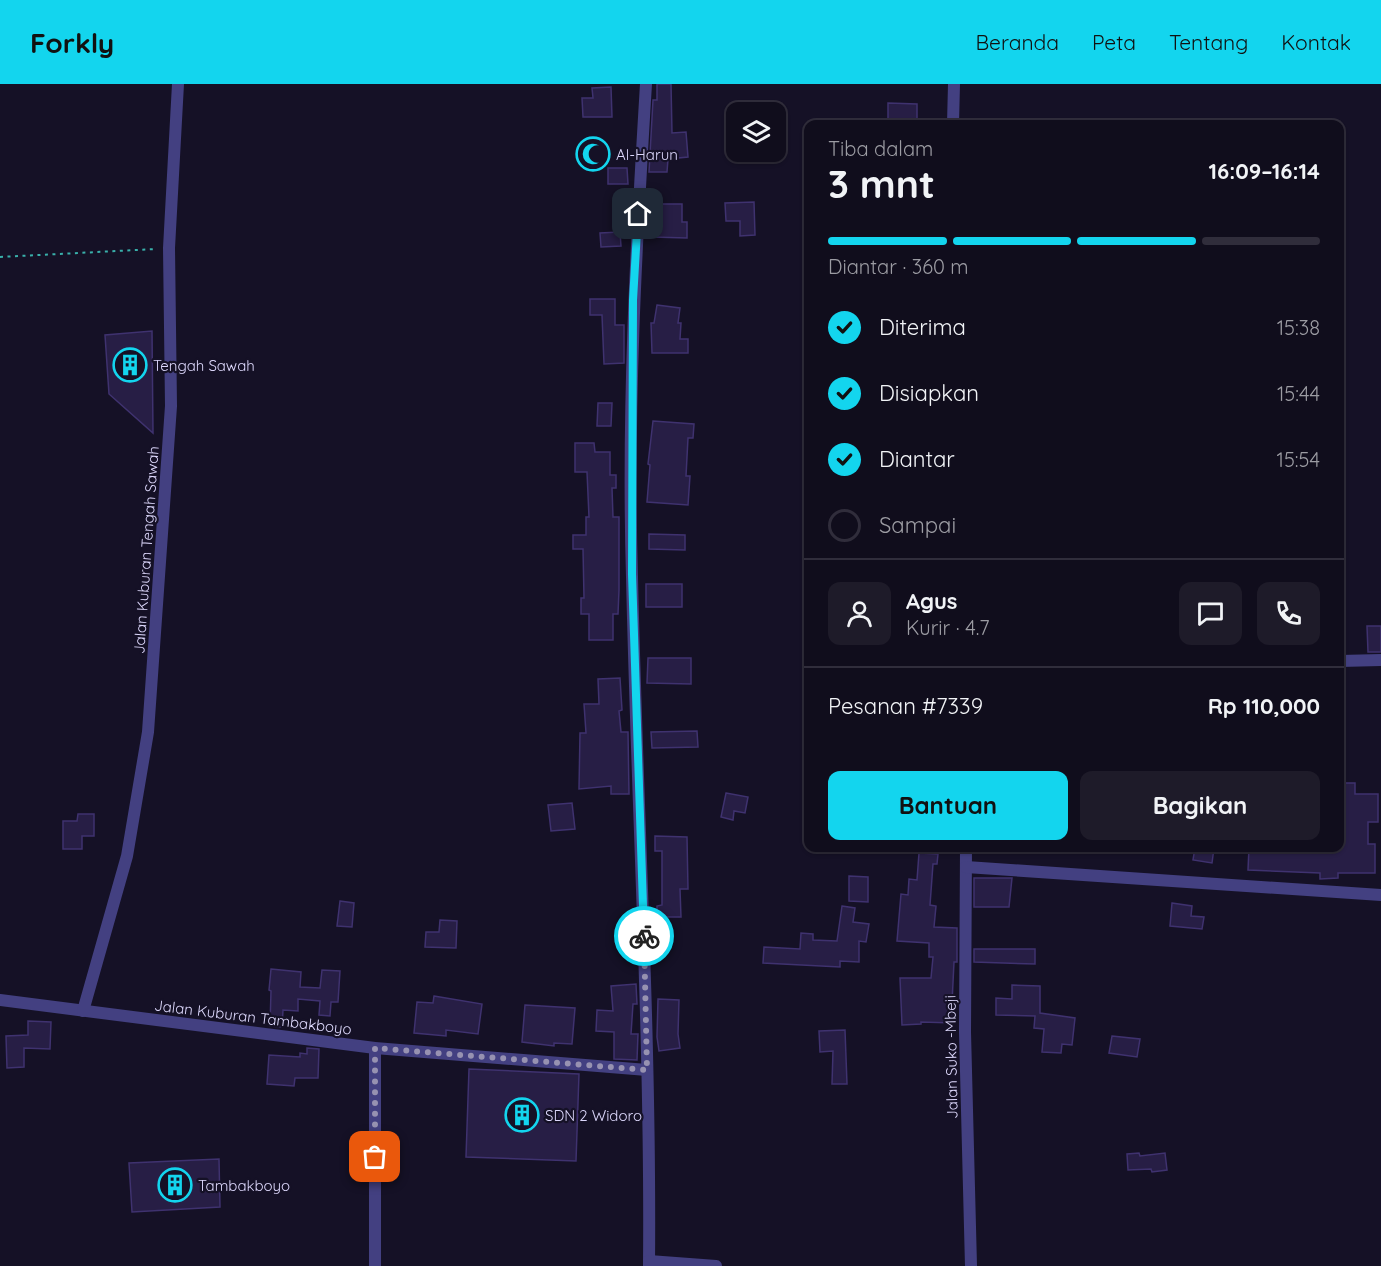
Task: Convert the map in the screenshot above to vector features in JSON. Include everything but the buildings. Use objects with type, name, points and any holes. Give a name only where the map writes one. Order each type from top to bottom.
[{"type":"street","name":"Jalan Kuburan Tengah Sawah","points":[[83,1011],[127,856],[148,732],[171,406],[169,248],[178,84]]},
{"type":"street","points":[[646,84],[633,300],[632,574],[642,850],[650,1263],[716,1266]]},
{"type":"street","points":[[954,84],[954,120]]},
{"type":"street","points":[[1344,661],[1381,660]]},
{"type":"street","name":"Jalan Suko -Mbeji","points":[[966,852],[965,1032],[970,1266]]},
{"type":"street","points":[[966,867],[1381,895]]},
{"type":"street","name":"Jalan Kuburan Tambakboyo","points":[[0,1000],[375,1048],[647,1070]]},
{"type":"street","points":[[375,1048],[375,1266]]},
{"type":"path","points":[[0,257],[169,248]]},
{"type":"way so far","points":[[375,1157],[375,1048],[647,1070],[644,936]]},
{"type":"place","name":"Al-Harun","points":[[593,154]]},
{"type":"place","name":"Tengah Sawah","points":[[130,365]]},
{"type":"place","name":"SDN 2 Widoro","points":[[522,1115]]},
{"type":"place","name":"Tambakboyo","points":[[175,1185]]},
{"type":"route","points":[[638,214],[633,300],[632,574],[644,936]]}]
